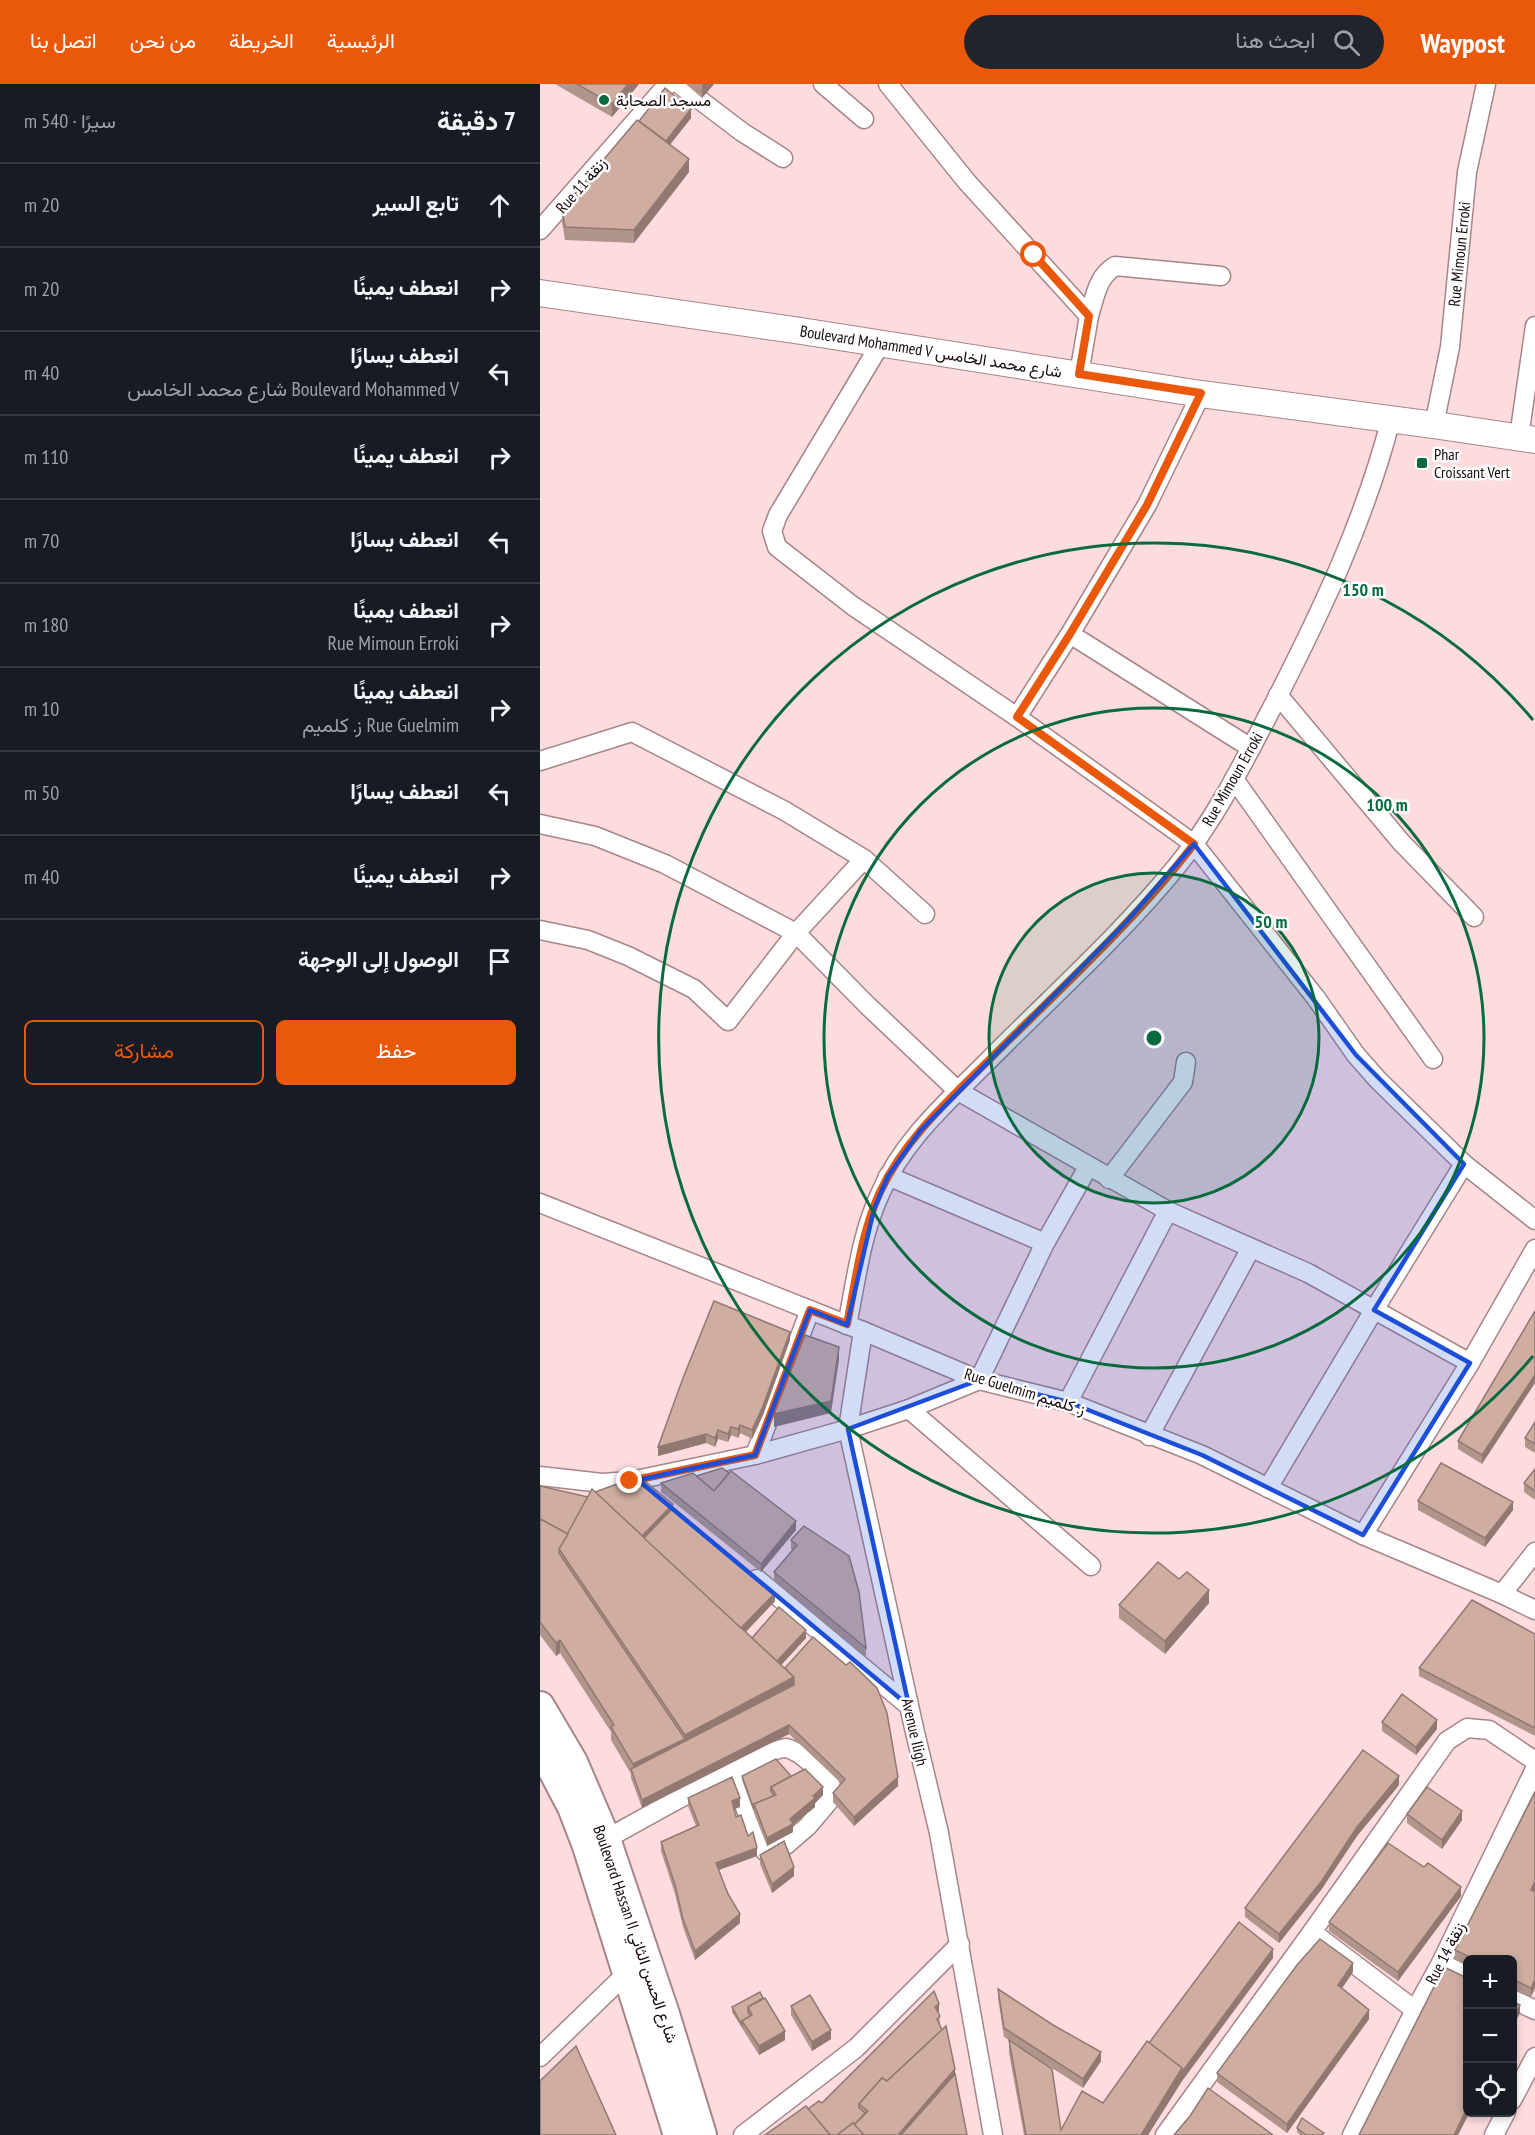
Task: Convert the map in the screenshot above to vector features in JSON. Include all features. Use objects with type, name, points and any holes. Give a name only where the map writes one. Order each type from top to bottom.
[{"type":"main road","name":"Boulevard Mohammed V شارع محمد الخامس","points":[[540,293],[1201,393],[1527,439]]},
{"type":"main road","name":"Boulevard Hassan II شارع الحسن الثاني","points":[[540,1706],[573,1762],[606,1839],[665,2014],[702,2135]]},
{"type":"main road","name":"Boulevard Hassan II شارع الحسن الثاني","points":[[540,1746],[572,1807],[587,1846],[678,2135]]},
{"type":"street","name":"Rue 11 زنقة","points":[[540,230],[668,84]]},
{"type":"street","points":[[679,84],[742,132],[783,158]]},
{"type":"street","points":[[823,84],[864,120]]},
{"type":"street","points":[[888,84],[967,182],[1089,316]]},
{"type":"street","name":"Rue Mimoun Erroki","points":[[1434,425],[1450,347],[1467,172],[1481,86]]},
{"type":"street","points":[[1079,374],[1089,316],[1100,280],[1106,272],[1115,266],[1221,276]]},
{"type":"street","points":[[1527,439],[1535,326]]},
{"type":"street","points":[[881,343],[777,515],[772,531],[777,547],[853,606],[1017,717],[1194,844],[1316,998],[1356,1055],[1378,1080],[1464,1164],[1535,1220]]},
{"type":"street","points":[[1017,717],[1147,505],[1201,393]]},
{"type":"street","name":"Rue Mimoun Erroki","points":[[855,1328],[868,1226],[888,1176],[920,1131],[1127,921],[1162,884],[1194,844],[1251,748],[1337,576],[1373,483],[1391,419]]},
{"type":"street","points":[[1070,634],[1251,748]]},
{"type":"street","points":[[1278,695],[1401,842],[1474,917]]},
{"type":"street","points":[[540,761],[632,732],[785,811],[864,859],[925,914]]},
{"type":"street","points":[[1234,779],[1433,1059]]},
{"type":"street","points":[[540,824],[595,836],[665,864],[796,933],[868,1006],[958,1091],[1168,1211],[1308,1273],[1470,1363]]},
{"type":"street","points":[[540,930],[588,940],[628,956],[694,989],[728,1021],[796,933],[864,859]]},
{"type":"street","points":[[1109,1179],[1183,1082],[1186,1062]]},
{"type":"street","points":[[1268,1488],[1464,1164]]},
{"type":"street","points":[[540,1476],[603,1483],[638,1480],[755,1455],[909,1409],[979,1380],[1046,1243],[1088,1167]]},
{"type":"street","points":[[888,1176],[1046,1243]]},
{"type":"street","name":"Rue Guelmim ز. كلميم","points":[[540,1203],[855,1328],[979,1380],[1068,1402],[1149,1436],[1202,1455],[1363,1535],[1535,1610]]},
{"type":"street","points":[[1068,1402],[1168,1211]]},
{"type":"street","points":[[1149,1436],[1251,1248]]},
{"type":"street","points":[[1363,1535],[1470,1363],[1535,1249]]},
{"type":"street","points":[[755,1455],[810,1310]]},
{"type":"street","name":"Avenue Iligh","points":[[855,1328],[848,1429],[939,1833],[993,2135]]},
{"type":"street","points":[[909,1409],[1091,1566]]},
{"type":"street","points":[[638,1480],[656,1495]]},
{"type":"street","points":[[1502,1594],[1535,1552]]},
{"type":"street","points":[[747,1571],[909,1706]]},
{"type":"street","points":[[1165,2135],[1447,1741],[1467,1728],[1489,1730],[1535,1761]]},
{"type":"street","points":[[606,1839],[731,1772],[770,1752],[783,1748],[796,1751],[831,1786],[829,1801],[808,1826],[786,1845],[767,1853],[760,1845],[731,1772]]},
{"type":"street","name":"Rue 14 زنقة","points":[[1352,2135],[1441,1963],[1535,1769]]},
{"type":"street","points":[[1312,1932],[1415,2010]]},
{"type":"street","points":[[743,2135],[856,2048],[960,1944]]},
{"type":"street","points":[[1441,1963],[1463,1974]]},
{"type":"street","points":[[540,2057],[628,1972]]},
{"type":"street","points":[[1517,2001],[1535,2010]]},
{"type":"street","points":[[1517,2091],[1535,2057]]},
{"type":"street","points":[[1494,2135],[1503,2117]]},
{"type":"highlighted area","points":[[1194,844],[1356,1055],[1464,1164],[1374,1310],[1470,1363],[1363,1535],[1202,1455],[1068,1402],[979,1380],[848,1429],[909,1706],[638,1480],[755,1455],[810,1310],[847,1325],[874,1209],[888,1176],[920,1131],[1127,921]]},
{"type":"building","points":[[577,84],[628,84],[612,104]]},
{"type":"building","points":[[665,88],[691,109],[666,141],[639,121]]},
{"type":"building","points":[[637,120],[689,159],[634,230],[565,227],[562,209]]},
{"type":"building","points":[[714,1301],[790,1332],[763,1406],[752,1430],[740,1425],[738,1429],[731,1427],[728,1434],[718,1430],[715,1438],[706,1434],[658,1447],[683,1378]]},
{"type":"building","points":[[1535,1311],[1535,1375],[1482,1455],[1458,1441]]},
{"type":"building","points":[[805,1335],[839,1347],[831,1401],[774,1414]]},
{"type":"building","points":[[1535,1422],[1535,1444],[1525,1438]]},
{"type":"building","points":[[1441,1463],[1513,1502],[1485,1538],[1418,1501]]},
{"type":"building","points":[[722,1468],[729,1473],[714,1491],[696,1476]]},
{"type":"building","points":[[1535,1469],[1535,1491],[1524,1483]]},
{"type":"building","points":[[731,1471],[796,1521],[761,1564],[661,1483],[693,1473],[714,1491]]},
{"type":"building","points":[[642,1479],[673,1504],[642,1536],[595,1492],[617,1484]]},
{"type":"building","points":[[540,1486],[588,1497],[568,1534],[540,1519]]},
{"type":"building","points":[[592,1489],[794,1677],[685,1735],[559,1549]]},
{"type":"building","points":[[673,1508],[775,1593],[741,1628],[644,1538]]},
{"type":"building","points":[[540,1519],[568,1534],[559,1553],[685,1739],[633,1764],[611,1727],[614,1725],[560,1640],[556,1643],[540,1622]]},
{"type":"building","points":[[804,1526],[849,1556],[859,1592],[866,1648],[774,1572],[797,1545],[791,1540]]},
{"type":"building","points":[[1158,1562],[1179,1579],[1187,1572],[1209,1590],[1165,1641],[1119,1605]]},
{"type":"building","points":[[1472,1600],[1535,1634],[1535,1728],[1419,1668]]},
{"type":"building","points":[[779,1607],[806,1630],[777,1661],[752,1638]]},
{"type":"building","points":[[813,1637],[846,1665],[850,1662],[877,1688],[887,1713],[898,1777],[854,1817],[833,1793],[845,1779],[789,1725],[642,1800],[631,1769],[794,1685],[794,1677],[785,1668]]},
{"type":"building","points":[[1402,1694],[1437,1720],[1416,1747],[1382,1722]]},
{"type":"building","points":[[1363,1750],[1399,1776],[1357,1827],[1321,1882],[1279,1934],[1245,1908]]},
{"type":"building","points":[[776,1759],[791,1776],[771,1787],[774,1796],[754,1804],[754,1809],[742,1776]]},
{"type":"building","points":[[805,1769],[823,1787],[813,1796],[815,1798],[790,1819],[793,1824],[767,1838],[754,1804],[776,1795],[771,1787]]},
{"type":"building","points":[[732,1777],[740,1798],[732,1801],[736,1817],[741,1815],[748,1836],[753,1832],[757,1848],[716,1863],[728,1894],[740,1914],[695,1951],[683,1919],[661,1842],[699,1825],[688,1798]]},
{"type":"building","points":[[1427,1787],[1462,1811],[1442,1840],[1407,1814]]},
{"type":"building","points":[[1535,1792],[1535,1881],[1531,1890],[1535,1892],[1535,1979],[1531,1988],[1517,1981],[1517,1955],[1466,1955],[1455,1950]]},
{"type":"building","points":[[784,1841],[794,1867],[772,1884],[760,1855]]},
{"type":"building","points":[[1388,1843],[1424,1867],[1428,1863],[1461,1887],[1398,1972],[1329,1922]]},
{"type":"building","points":[[1239,1922],[1273,1949],[1182,2072],[1182,2068],[1149,2043]]},
{"type":"building","points":[[1320,1939],[1353,1963],[1338,1985],[1369,2010],[1287,2124],[1217,2073],[1297,1965]]},
{"type":"building","points":[[1444,1967],[1463,1976],[1463,2116],[1454,2135],[1359,2135]]},
{"type":"building","points":[[998,1989],[1053,2025],[1101,2052],[1083,2079],[1004,2028]]},
{"type":"building","points":[[934,1991],[939,2004],[935,2007],[940,2016],[937,2019],[942,2030],[887,2081],[882,2078],[859,2104],[859,2108],[865,2113],[854,2125],[853,2123],[837,2135],[830,2135],[808,2109],[819,2101],[822,2103]]},
{"type":"building","points":[[760,1992],[763,1998],[748,2007],[750,2016],[742,2021],[742,2025],[732,2007]]},
{"type":"building","points":[[810,1995],[831,2030],[812,2042],[791,2006]]},
{"type":"building","points":[[765,1998],[785,2031],[759,2046],[742,2021],[752,2015],[748,2007]]},
{"type":"building","points":[[946,2026],[955,2069],[898,2135],[864,2135],[854,2125],[868,2111],[859,2104],[882,2078],[887,2081]]},
{"type":"building","points":[[1009,2040],[1052,2069],[1061,2130],[1082,2091],[1103,2103],[1147,2041],[1182,2068],[1141,2135],[1026,2135]]},
{"type":"building","points":[[576,2046],[616,2135],[540,2135],[540,2081]]},
{"type":"building","points":[[955,2074],[967,2135],[901,2135]]},
{"type":"building","points":[[1208,2088],[1273,2135],[1174,2135],[1190,2116]]},
{"type":"building","points":[[806,2106],[830,2135],[765,2135]]},
{"type":"building","points":[[1302,2118],[1324,2133],[1306,2135],[1297,2128]]},
{"type":"building","points":[[853,2123],[864,2135],[837,2135]]},
{"type":"place","name":"مسجد الصحابة","points":[[604,100]]},
{"type":"place","name":"Phar Croissant Vert","points":[[1422,463]]},
{"type":"route","points":[[630,1481],[755,1455],[810,1310],[847,1324],[868,1226],[880,1192],[903,1153],[939,1111],[1162,884],[1194,844],[1017,717],[1147,505],[1201,393],[1079,374],[1089,316],[1034,255]]}]
